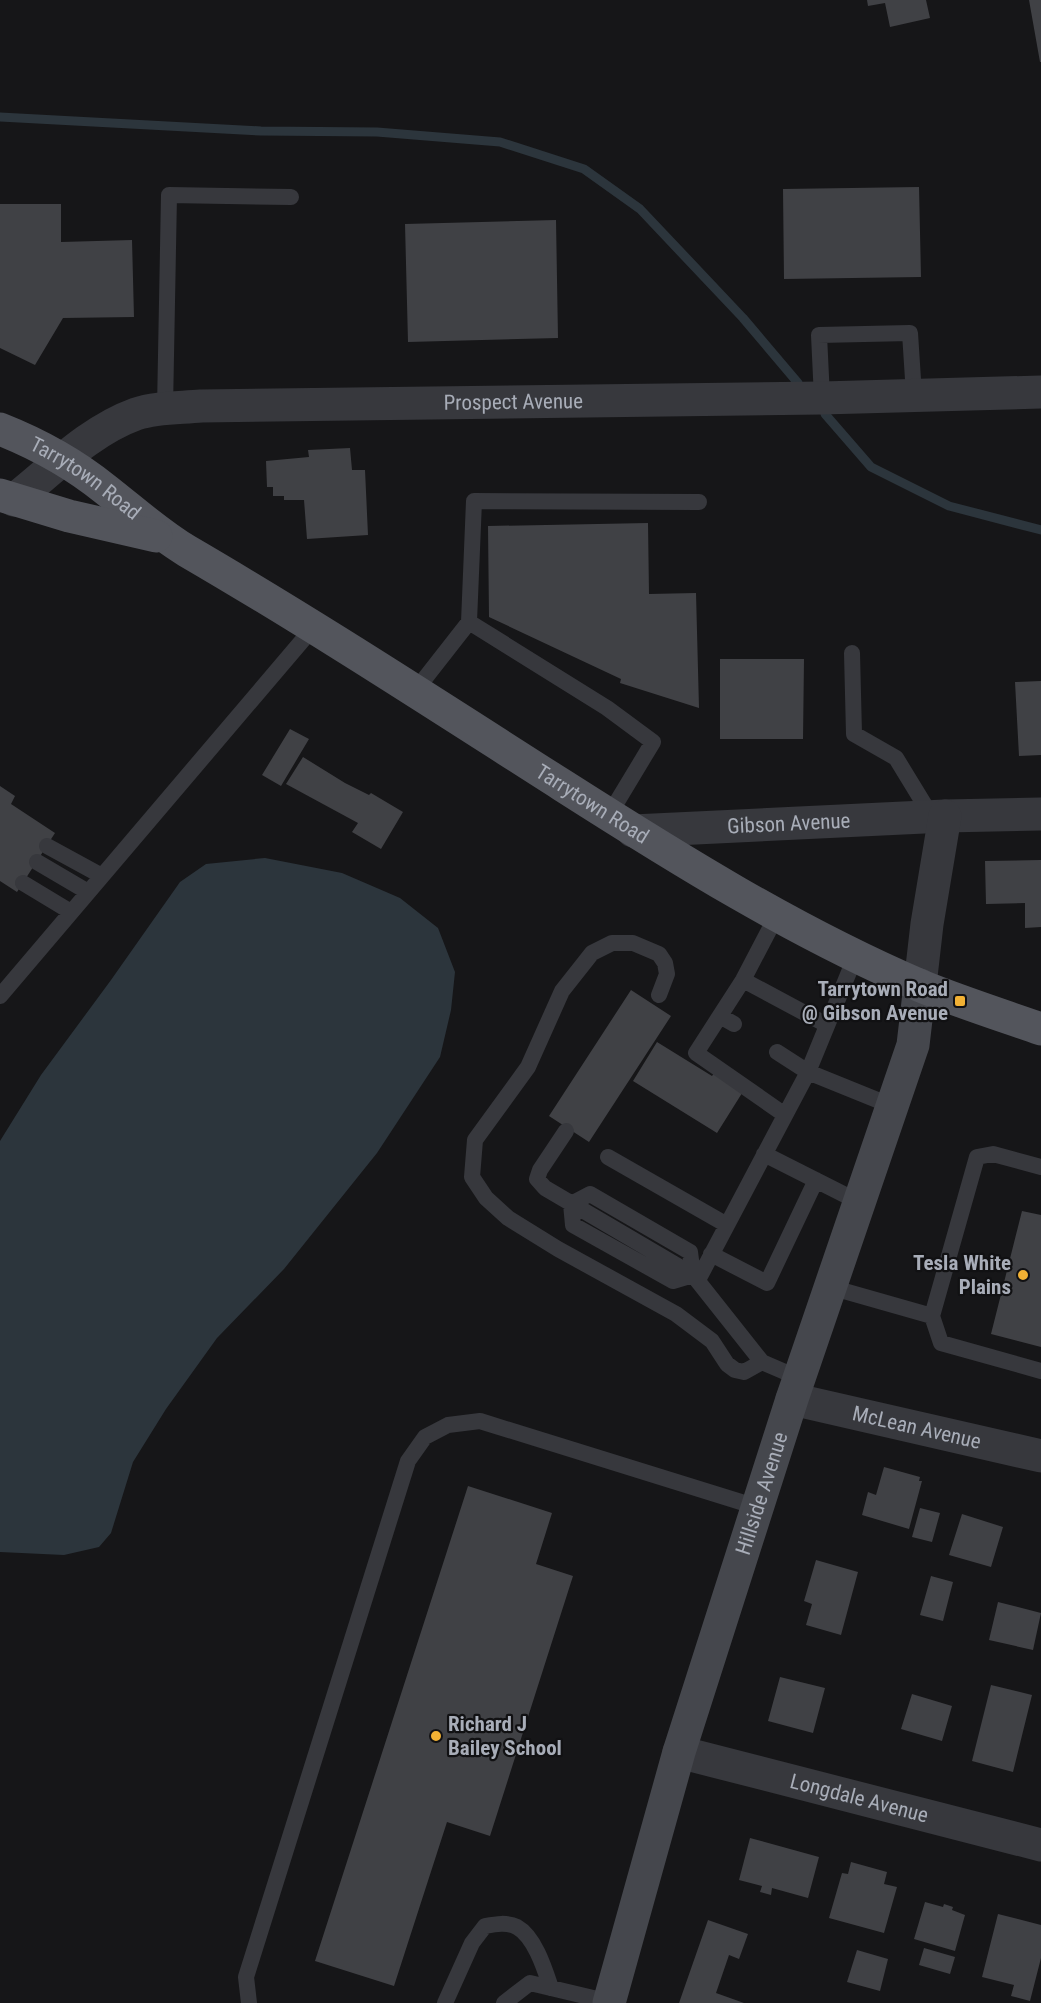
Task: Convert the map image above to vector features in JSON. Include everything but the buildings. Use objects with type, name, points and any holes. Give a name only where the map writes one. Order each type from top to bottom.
[{"type":"main road","name":"Tarrytown Road","points":[[0,429],[64,460],[103,487],[164,537],[707,876],[777,915],[920,986],[1041,1029]]},
{"type":"main road","name":"Tarrytown Road","points":[[7,498],[69,516],[164,537]]},
{"type":"main road","name":"Hillside Avenue","points":[[610,2002],[679,1752],[795,1388],[913,1045],[920,986]]},
{"type":"street","name":"Prospect Avenue","points":[[7,498],[64,460],[104,429],[137,414],[165,409],[201,406],[822,398],[1041,392]]},
{"type":"street","name":"Gibson Avenue","points":[[621,823],[1041,814]]},
{"type":"street","points":[[920,986],[938,817]]},
{"type":"street","name":"McLean Avenue","points":[[795,1388],[1041,1456]]},
{"type":"street","name":"Longdale Avenue","points":[[679,1752],[1041,1845]]},
{"type":"lane","points":[[165,409],[169,195],[291,197]]},
{"type":"lane","points":[[822,398],[819,334],[910,333],[914,395]]},
{"type":"lane","points":[[414,691],[469,622],[474,501],[699,502]]},
{"type":"lane","points":[[469,622],[607,708],[653,742],[621,823]]},
{"type":"lane","points":[[0,996],[313,628]]},
{"type":"lane","points":[[852,653],[854,734],[896,758],[938,817]]},
{"type":"lane","points":[[46,846],[102,876]]},
{"type":"lane","points":[[37,862],[88,892]]},
{"type":"lane","points":[[23,883],[71,912]]},
{"type":"lane","points":[[777,915],[743,980],[727,1020],[696,1053],[785,1114]]},
{"type":"lane","points":[[659,996],[667,974],[665,963],[659,954],[633,943],[612,943],[592,953],[562,991],[528,1067],[475,1140],[472,1177],[486,1198],[508,1218],[558,1249],[676,1314],[712,1341],[727,1364],[735,1370],[744,1372],[762,1362]]},
{"type":"lane","points":[[571,1204],[573,1225],[673,1281],[695,1277],[711,1254],[808,1072],[856,955]]},
{"type":"lane","points":[[743,980],[827,1025]]},
{"type":"lane","points":[[777,1052],[808,1072],[892,1106]]},
{"type":"lane","points":[[566,1131],[540,1170],[537,1179],[545,1188],[571,1204]]},
{"type":"lane","points":[[764,1154],[859,1202]]},
{"type":"lane","points":[[1041,1167],[993,1154],[977,1157],[932,1316],[941,1343],[1041,1371]]},
{"type":"lane","points":[[608,1156],[726,1225]]},
{"type":"lane","points":[[711,1254],[767,1283],[816,1180]]},
{"type":"lane","points":[[571,1204],[590,1194],[690,1252],[695,1277],[762,1362],[795,1388]]},
{"type":"lane","points":[[830,1287],[932,1316]]},
{"type":"lane","points":[[249,2003],[246,1977],[408,1461],[425,1437],[448,1425],[480,1421],[757,1507]]},
{"type":"lane","points":[[445,2003],[472,1943],[485,1926],[501,1923],[518,1928],[534,1946],[551,1988]]},
{"type":"lane","points":[[504,2003],[530,1983],[610,2002]]},
{"type":"shaded area","points":[[265,858],[342,873],[400,898],[438,928],[455,972],[451,1010],[440,1057],[377,1153],[284,1269],[217,1338],[166,1409],[133,1462],[111,1533],[99,1547],[64,1555],[0,1552],[0,1141],[41,1075],[180,882],[206,864]]},
{"type":"waterway","points":[[0,117],[261,131],[377,132],[500,142],[584,169],[640,209],[743,318],[798,383]]},
{"type":"waterway","points":[[825,414],[871,467],[949,506],[1041,530]]},
{"type":"place","name":"Tarrytown Road @ Gibson Avenue","points":[[960,1001]]},
{"type":"place","name":"Tesla White Plains","points":[[1023,1275]]},
{"type":"place","name":"Richard J Bailey School","points":[[436,1736]]}]
